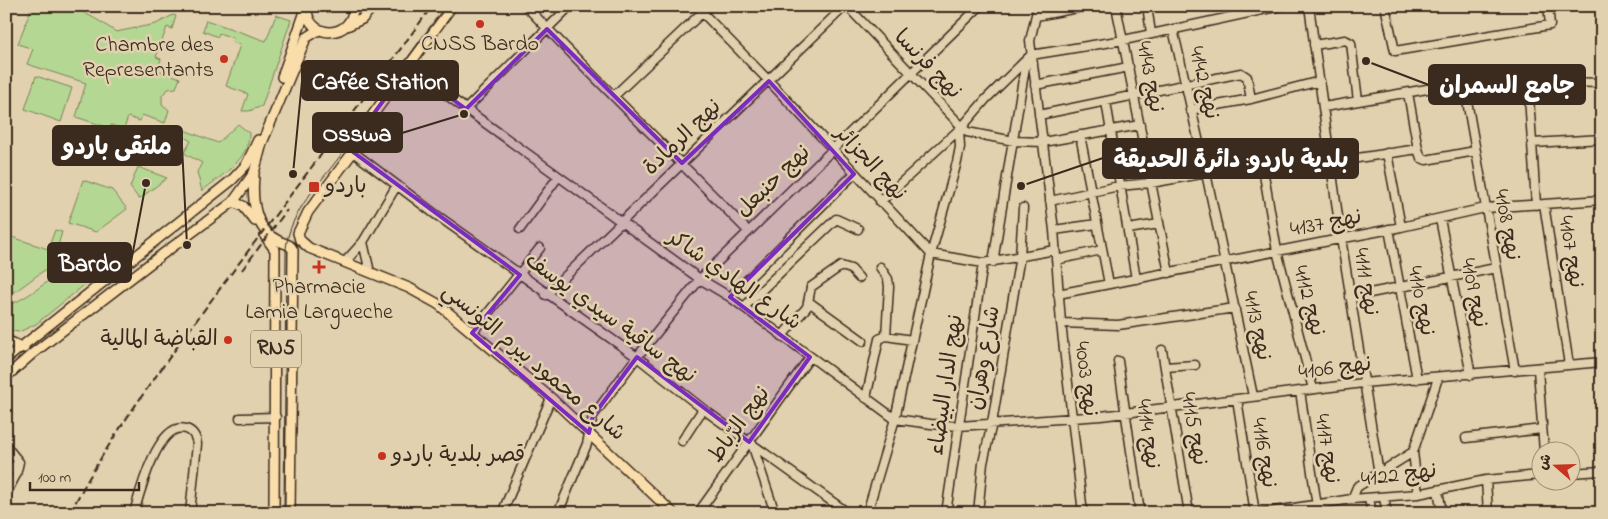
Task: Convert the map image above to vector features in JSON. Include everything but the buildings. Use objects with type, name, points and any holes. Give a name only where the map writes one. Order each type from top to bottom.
[{"type":"main road","points":[[307,6],[309,19],[318,30],[331,33],[363,17],[373,6]]},
{"type":"main road","points":[[6,359],[14,349],[235,177],[252,155],[307,6]]},
{"type":"main road","points":[[353,152],[361,131],[452,6]]},
{"type":"main road","points":[[347,26],[353,17],[354,7]]},
{"type":"main road","points":[[6,377],[32,354],[233,202],[254,173],[262,143],[291,68],[306,38],[318,30]]},
{"type":"main road","name":"شارع محمود بيرم التونسي","points":[[353,152],[306,215],[298,234],[300,240],[309,248],[424,296],[550,398],[673,513]]},
{"type":"main road","name":"RN5","points":[[254,173],[255,208],[260,222],[269,235],[291,246],[293,250],[290,513]]},
{"type":"main road","name":"RN5","points":[[233,202],[243,206],[250,213],[276,250],[274,513]]},
{"type":"main road","points":[[197,207],[207,220]]},
{"type":"main road","points":[[146,246],[156,259]]},
{"type":"main road","points":[[94,288],[103,300]]},
{"type":"main road","points":[[6,340],[24,361]]},
{"type":"main road","points":[[14,349],[32,354]]},
{"type":"street","points":[[290,6],[301,6]]},
{"type":"street","points":[[363,17],[366,6]]},
{"type":"street","points":[[526,6],[649,133],[682,163],[748,231]]},
{"type":"street","points":[[466,109],[570,6]]},
{"type":"street","name":"نهج الجزائر","points":[[696,6],[931,254]]},
{"type":"street","points":[[614,96],[709,6]]},
{"type":"street","name":"نهج فرنسا","points":[[846,6],[912,74],[960,128]]},
{"type":"street","name":"نهج الرمادة","points":[[546,295],[846,6]]},
{"type":"street","name":"نهج حنبعل","points":[[558,513],[587,444],[593,416],[637,357],[700,279],[980,6]]},
{"type":"street","points":[[993,262],[1029,58],[1030,41],[1038,6]]},
{"type":"street","points":[[1036,16],[1088,6]]},
{"type":"street","name":"نهج 4143","points":[[1116,6],[1169,272]]},
{"type":"street","points":[[1147,6],[1151,33]]},
{"type":"street","points":[[1236,6],[1237,16]]},
{"type":"street","points":[[880,202],[960,128],[986,99],[1029,58],[1124,40],[1281,6]]},
{"type":"street","name":"نهج 4111","points":[[1309,6],[1341,238],[1379,474]]},
{"type":"street","points":[[1385,6],[1394,51],[1550,25],[1548,6]]},
{"type":"street","name":"نهج 4142","points":[[1173,29],[1224,262]]},
{"type":"street","points":[[1314,45],[1345,40],[1351,43],[1358,101]]},
{"type":"street","name":"نهج 4003","points":[[1029,58],[1040,115],[1054,230],[1058,294],[1083,513]]},
{"type":"street","name":"شارع الهادي شاكر","points":[[408,66],[700,279],[744,307],[895,419],[959,426],[1073,419]]},
{"type":"street","points":[[1035,85],[1129,67]]},
{"type":"street","points":[[1040,115],[1243,73],[1247,77],[1251,98]]},
{"type":"street","points":[[1190,110],[1251,98],[1320,81]]},
{"type":"street","points":[[1324,107],[1464,84],[1528,81],[1602,83]]},
{"type":"street","name":"نهج 4107","points":[[1528,81],[1540,205],[1569,365]]},
{"type":"street","name":"نهج 4108","points":[[1464,84],[1515,371]]},
{"type":"street","points":[[1408,92],[1421,158],[1426,160],[1476,151]]},
{"type":"street","points":[[1106,102],[1136,279]]},
{"type":"street","points":[[960,128],[972,134],[1014,141],[1043,142],[1140,125]]},
{"type":"street","points":[[867,513],[895,419],[931,254],[957,162],[960,147],[960,128]]},
{"type":"street","points":[[1080,135],[1109,284]]},
{"type":"street","points":[[1533,143],[1602,140]]},
{"type":"street","points":[[1331,162],[1418,149]]},
{"type":"street","points":[[1050,201],[1119,186],[1151,183],[1329,151]]},
{"type":"street","name":"نهج ساقية سيدي يوسف","points":[[353,152],[546,295],[637,357],[703,409],[848,513]]},
{"type":"street","points":[[1386,153],[1401,227]]},
{"type":"street","name":"نهج 4112","points":[[1262,163],[1277,251],[1313,389]]},
{"type":"street","points":[[730,297],[854,174]]},
{"type":"street","points":[[520,229],[558,177]]},
{"type":"street","points":[[344,262],[363,242],[397,185]]},
{"type":"street","name":"نهج 4137","points":[[1058,294],[1401,227],[1485,208],[1602,200]]},
{"type":"street","name":"شارع وهران","points":[[978,513],[983,463],[992,423],[1020,256],[1023,208]]},
{"type":"street","points":[[744,307],[836,218],[858,230]]},
{"type":"street","name":"نهج 4109","points":[[1440,219],[1470,375]]},
{"type":"street","points":[[1054,230],[1097,224]]},
{"type":"street","points":[[1128,229],[1159,224]]},
{"type":"street","name":"نهج 4110","points":[[1389,229],[1417,379]]},
{"type":"street","points":[[363,242],[370,272]]},
{"type":"street","points":[[472,333],[540,248]]},
{"type":"street","points":[[931,254],[983,263],[1055,250]]},
{"type":"street","points":[[1056,260],[1102,250]]},
{"type":"street","name":"نهج 4113","points":[[1224,262],[1253,396]]},
{"type":"street","name":"نهج الدار البيضاء","points":[[946,513],[983,263]]},
{"type":"street","points":[[782,336],[809,302],[808,294],[811,287],[838,267],[846,266],[859,278]]},
{"type":"street","points":[[880,267],[888,279],[889,287],[886,336]]},
{"type":"street","points":[[1350,296],[1496,268]]},
{"type":"street","points":[[809,302],[863,341]]},
{"type":"street","points":[[1061,323],[1118,325],[1235,308]]},
{"type":"street","points":[[866,398],[876,343],[886,336],[912,340]]},
{"type":"street","name":"نهج 4115","points":[[1162,350],[1189,513]]},
{"type":"street","name":"نهج الرّباط","points":[[698,513],[810,357]]},
{"type":"street","name":"نهج 4114","points":[[1118,361],[1140,513]]},
{"type":"street","name":"نهج 4106","points":[[1073,419],[1171,409],[1253,396],[1363,383],[1438,378],[1602,362]]},
{"type":"street","points":[[1165,367],[1195,365]]},
{"type":"street","points":[[1538,369],[1543,442]]},
{"type":"street","points":[[1418,494],[1413,452],[1438,378]]},
{"type":"street","name":"نهج 4117","points":[[1300,391],[1318,513]]},
{"type":"street","points":[[502,513],[550,398]]},
{"type":"street","name":"نهج 4116","points":[[1237,399],[1255,513]]},
{"type":"street","points":[[682,441],[703,409]]},
{"type":"street","points":[[240,418],[276,417]]},
{"type":"street","points":[[134,513],[150,462],[168,435],[181,428],[194,435],[197,444],[190,513]]},
{"type":"street","points":[[1466,438],[1542,429]]},
{"type":"street","points":[[750,443],[775,513]]},
{"type":"street","points":[[6,446],[19,462]]},
{"type":"street","points":[[1352,499],[1357,488],[1413,452]]},
{"type":"street","points":[[6,473],[19,462]]},
{"type":"street","points":[[6,494],[16,475],[19,462]]},
{"type":"street","points":[[1580,472],[1602,471]]},
{"type":"street","name":"نهج 4122","points":[[1262,513],[1352,499],[1418,494],[1486,480],[1530,476]]},
{"type":"street","points":[[1486,480],[1488,513]]},
{"type":"street","points":[[1438,490],[1442,513]]},
{"type":"street","points":[[1384,498],[1387,513]]},
{"type":"street","points":[[1370,499],[1372,513]]},
{"type":"highlighted area","points":[[547,29],[682,163],[769,81],[854,174],[730,297],[810,357],[749,442],[637,357],[593,416],[589,433],[472,333],[520,275],[353,152],[361,131],[408,67],[466,109]]},
{"type":"green space","points":[[32,6],[77,10],[116,32],[156,24],[173,15],[176,16],[172,29],[167,27],[156,57],[161,59],[158,70],[180,78],[176,88],[168,89],[162,95],[162,104],[169,110],[165,123],[142,115],[140,121],[128,117],[124,129],[111,125],[110,128],[76,117],[86,83],[27,64],[33,49],[18,44]]},
{"type":"green space","points":[[276,15],[291,20],[262,106],[249,111],[242,111],[248,94],[226,86],[240,45],[232,42],[233,38],[219,33],[218,37],[203,31],[206,20],[266,41]]},
{"type":"green space","points":[[36,76],[72,88],[61,122],[25,109]]},
{"type":"green space","points":[[238,124],[249,133],[245,151],[233,166],[202,191],[197,172],[202,163],[184,153],[191,141],[174,131],[176,127],[218,143]]},
{"type":"green space","points":[[138,167],[167,178],[139,199],[130,187]]},
{"type":"green space","points":[[83,180],[112,190],[127,209],[96,232],[68,223]]},
{"type":"green space","points":[[55,230],[62,232],[56,252],[65,255],[16,291],[6,294],[6,235],[48,249]]},
{"type":"green space","points":[[94,253],[106,256],[114,261],[36,324],[19,332],[6,330],[6,306],[29,295],[71,264]]},
{"type":"tram line","points":[[284,513],[286,249],[288,235],[300,210],[343,152],[354,131],[447,6]]},
{"type":"railway","points":[[70,513],[113,438],[162,367],[432,6]]},
{"type":"railway","points":[[242,270],[287,210]]},
{"type":"place","name":"CNSS Bardo","points":[[480,24]]},
{"type":"place","name":"Chambre des Representants","points":[[224,59]]},
{"type":"place","name":"جامع السمران","points":[[1366,61]]},
{"type":"place","name":"Osswa","points":[[464,114]]},
{"type":"place","name":"Cafée Station","points":[[293,174]]},
{"type":"place","name":"Bardo","points":[[146,183]]},
{"type":"place","name":"بلدية باردو: دائرة الحديقة","points":[[1021,186]]},
{"type":"place","name":"باردو","points":[[314,187]]},
{"type":"place","name":"ملتقى باردو","points":[[187,245]]},
{"type":"place","name":"Pharmacie Lamia Largueche","points":[[319,267]]},
{"type":"place","name":"القباضة المالية","points":[[228,340]]},
{"type":"place","name":"قصر بلدية باردو","points":[[382,456]]}]
